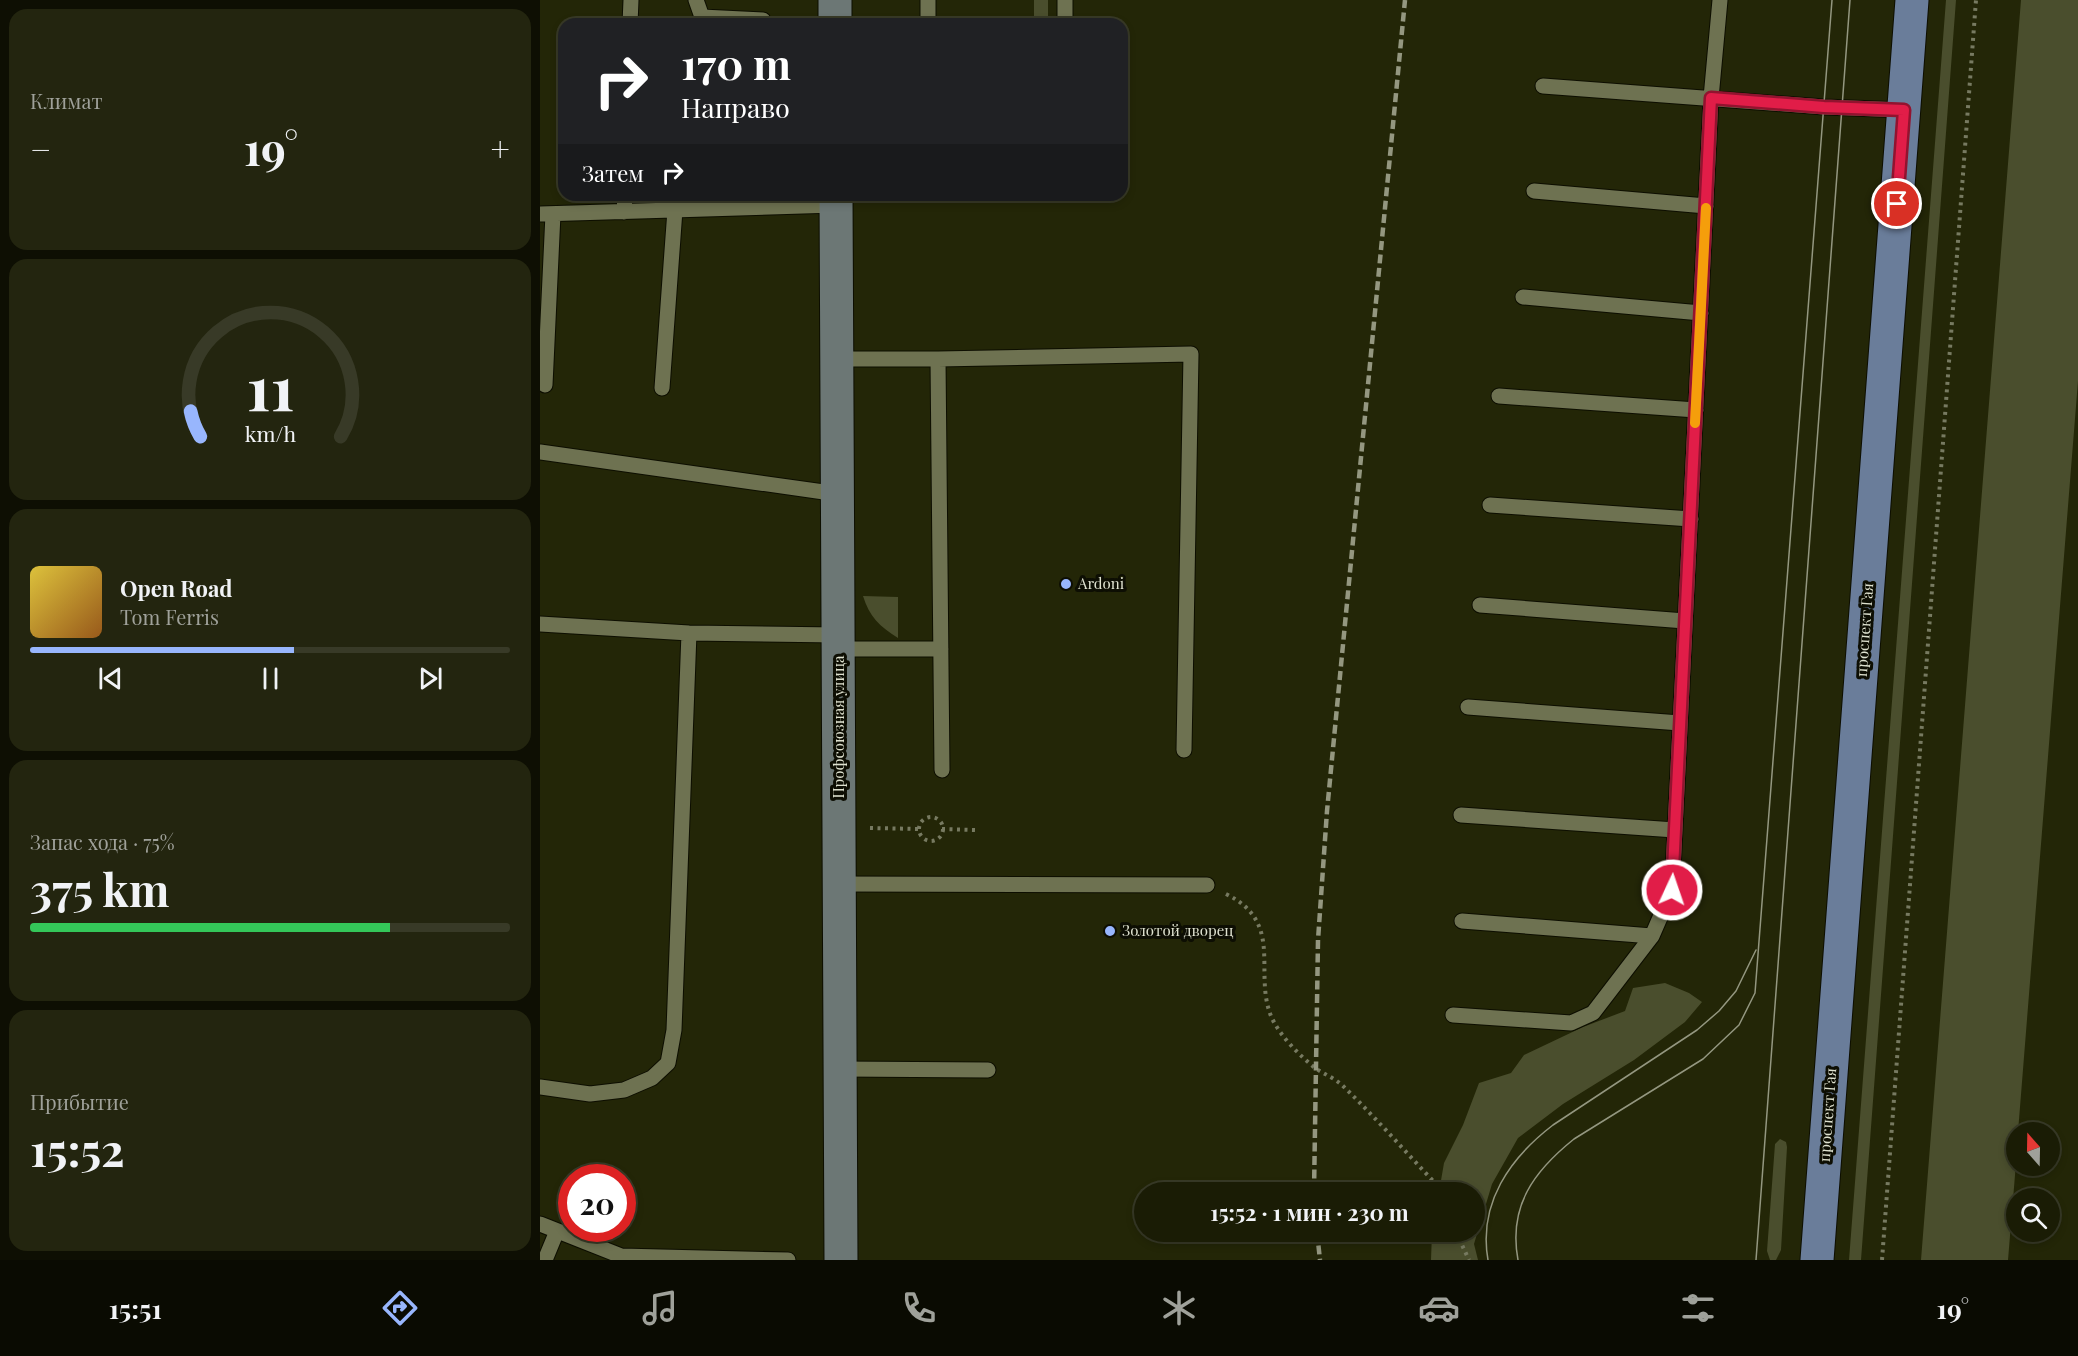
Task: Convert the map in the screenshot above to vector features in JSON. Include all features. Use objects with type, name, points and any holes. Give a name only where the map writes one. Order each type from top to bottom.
[{"type":"main road","name":"проспект Гая","points":[[1817,1260],[1912,0]]},
{"type":"street","points":[[835,0],[835,18]]},
{"type":"street","name":"Профсоюзная улица","points":[[836,201],[841,1260]]},
{"type":"lane","points":[[630,18],[631,0]]},
{"type":"lane","points":[[696,0],[702,17],[722,18]]},
{"type":"lane","points":[[928,0],[928,18]]},
{"type":"lane","points":[[1065,0],[1065,18]]},
{"type":"lane","points":[[1453,1015],[1572,1023],[1593,1012],[1652,936],[1672,890],[1711,98],[1720,0]]},
{"type":"lane","points":[[1543,86],[1824,107],[1904,110]]},
{"type":"lane","points":[[1534,191],[1706,206]]},
{"type":"lane","points":[[624,212],[625,201]]},
{"type":"lane","points":[[545,385],[546,214],[675,210],[820,201]]},
{"type":"lane","points":[[662,388],[675,210]]},
{"type":"lane","points":[[1523,297],[1701,313]]},
{"type":"lane","points":[[837,359],[1191,354],[1184,750]]},
{"type":"lane","points":[[938,359],[942,770]]},
{"type":"lane","points":[[1499,396],[1696,410]]},
{"type":"lane","points":[[540,452],[838,494]]},
{"type":"lane","points":[[1490,505],[1691,519]]},
{"type":"lane","points":[[1480,605],[1685,621]]},
{"type":"lane","points":[[540,624],[941,649]]},
{"type":"lane","points":[[540,1087],[590,1094],[624,1090],[652,1078],[668,1064],[674,1030],[689,633]]},
{"type":"lane","points":[[1468,707],[1680,723]]},
{"type":"lane","points":[[1461,815],[1675,830]]},
{"type":"lane","points":[[840,884],[1207,885]]},
{"type":"lane","points":[[1462,921],[1652,936]]},
{"type":"lane","points":[[840,1069],[988,1070]]},
{"type":"lane","points":[[540,1224],[621,1256],[788,1260]]},
{"type":"lane","points":[[545,1260],[557,1231]]},
{"type":"path","points":[[1882,1260],[1976,0]]},
{"type":"path","points":[[930,818],[939,821],[942,829],[939,837],[931,841],[922,838],[919,829],[922,821],[930,818]]},
{"type":"path","points":[[839,828],[919,829]]},
{"type":"path","points":[[942,829],[976,830]]},
{"type":"path","points":[[1207,885],[1239,900],[1258,923],[1264,943],[1267,995],[1271,1015],[1285,1038],[1314,1067],[1339,1082],[1434,1182]]},
{"type":"path","points":[[1461,1242],[1469,1260]]},
{"type":"green space","points":[[1034,0],[1048,0],[1048,18],[1034,18]]},
{"type":"green space","points":[[1946,0],[1956,0],[1861,1260],[1849,1260]]},
{"type":"green space","points":[[2021,0],[2078,0],[2078,381],[2019,1122],[2006,1122],[2006,1176],[2015,1176],[2014,1188],[2006,1188],[2006,1242],[2009,1242],[2008,1260],[1921,1260]]},
{"type":"green space","points":[[863,596],[898,597],[898,638],[876,620]]},
{"type":"green space","points":[[1665,983],[1689,993],[1702,1002],[1685,1022],[1634,1060],[1563,1104],[1518,1138],[1492,1184],[1485,1207],[1485,1182],[1441,1182],[1444,1163],[1463,1125],[1479,1083],[1511,1073],[1524,1055],[1583,1027],[1625,1011],[1633,988]]},
{"type":"green space","points":[[1780,1139],[1786,1142],[1787,1147],[1781,1250],[1776,1260],[1770,1260],[1767,1251],[1775,1144]]},
{"type":"green space","points":[[1432,1242],[1475,1242],[1478,1260],[1431,1260]]},
{"type":"tram line","points":[[1518,1260],[1516,1241],[1521,1206],[1527,1191],[1547,1164],[1574,1139],[1703,1059],[1739,1025],[1755,993],[1832,0]]},
{"type":"tram line","points":[[1756,1260],[1850,0]]},
{"type":"tram line","points":[[1488,1260],[1486,1239],[1493,1201],[1511,1167],[1523,1152],[1553,1125],[1697,1030],[1719,1011],[1736,991],[1756,950]]},
{"type":"railway","points":[[1314,1182],[1318,940],[1327,811],[1405,0]]},
{"type":"railway","points":[[1318,1242],[1320,1260]]},
{"type":"slow traffic","points":[[1695,423],[1706,208]]},
{"type":"place","name":"Ardoni","points":[[1066,584]]},
{"type":"place","name":"Золотой дворец","points":[[1110,931]]},
{"type":"route","points":[[1672,890],[1711,98],[1824,107],[1904,110],[1897,204]]}]
